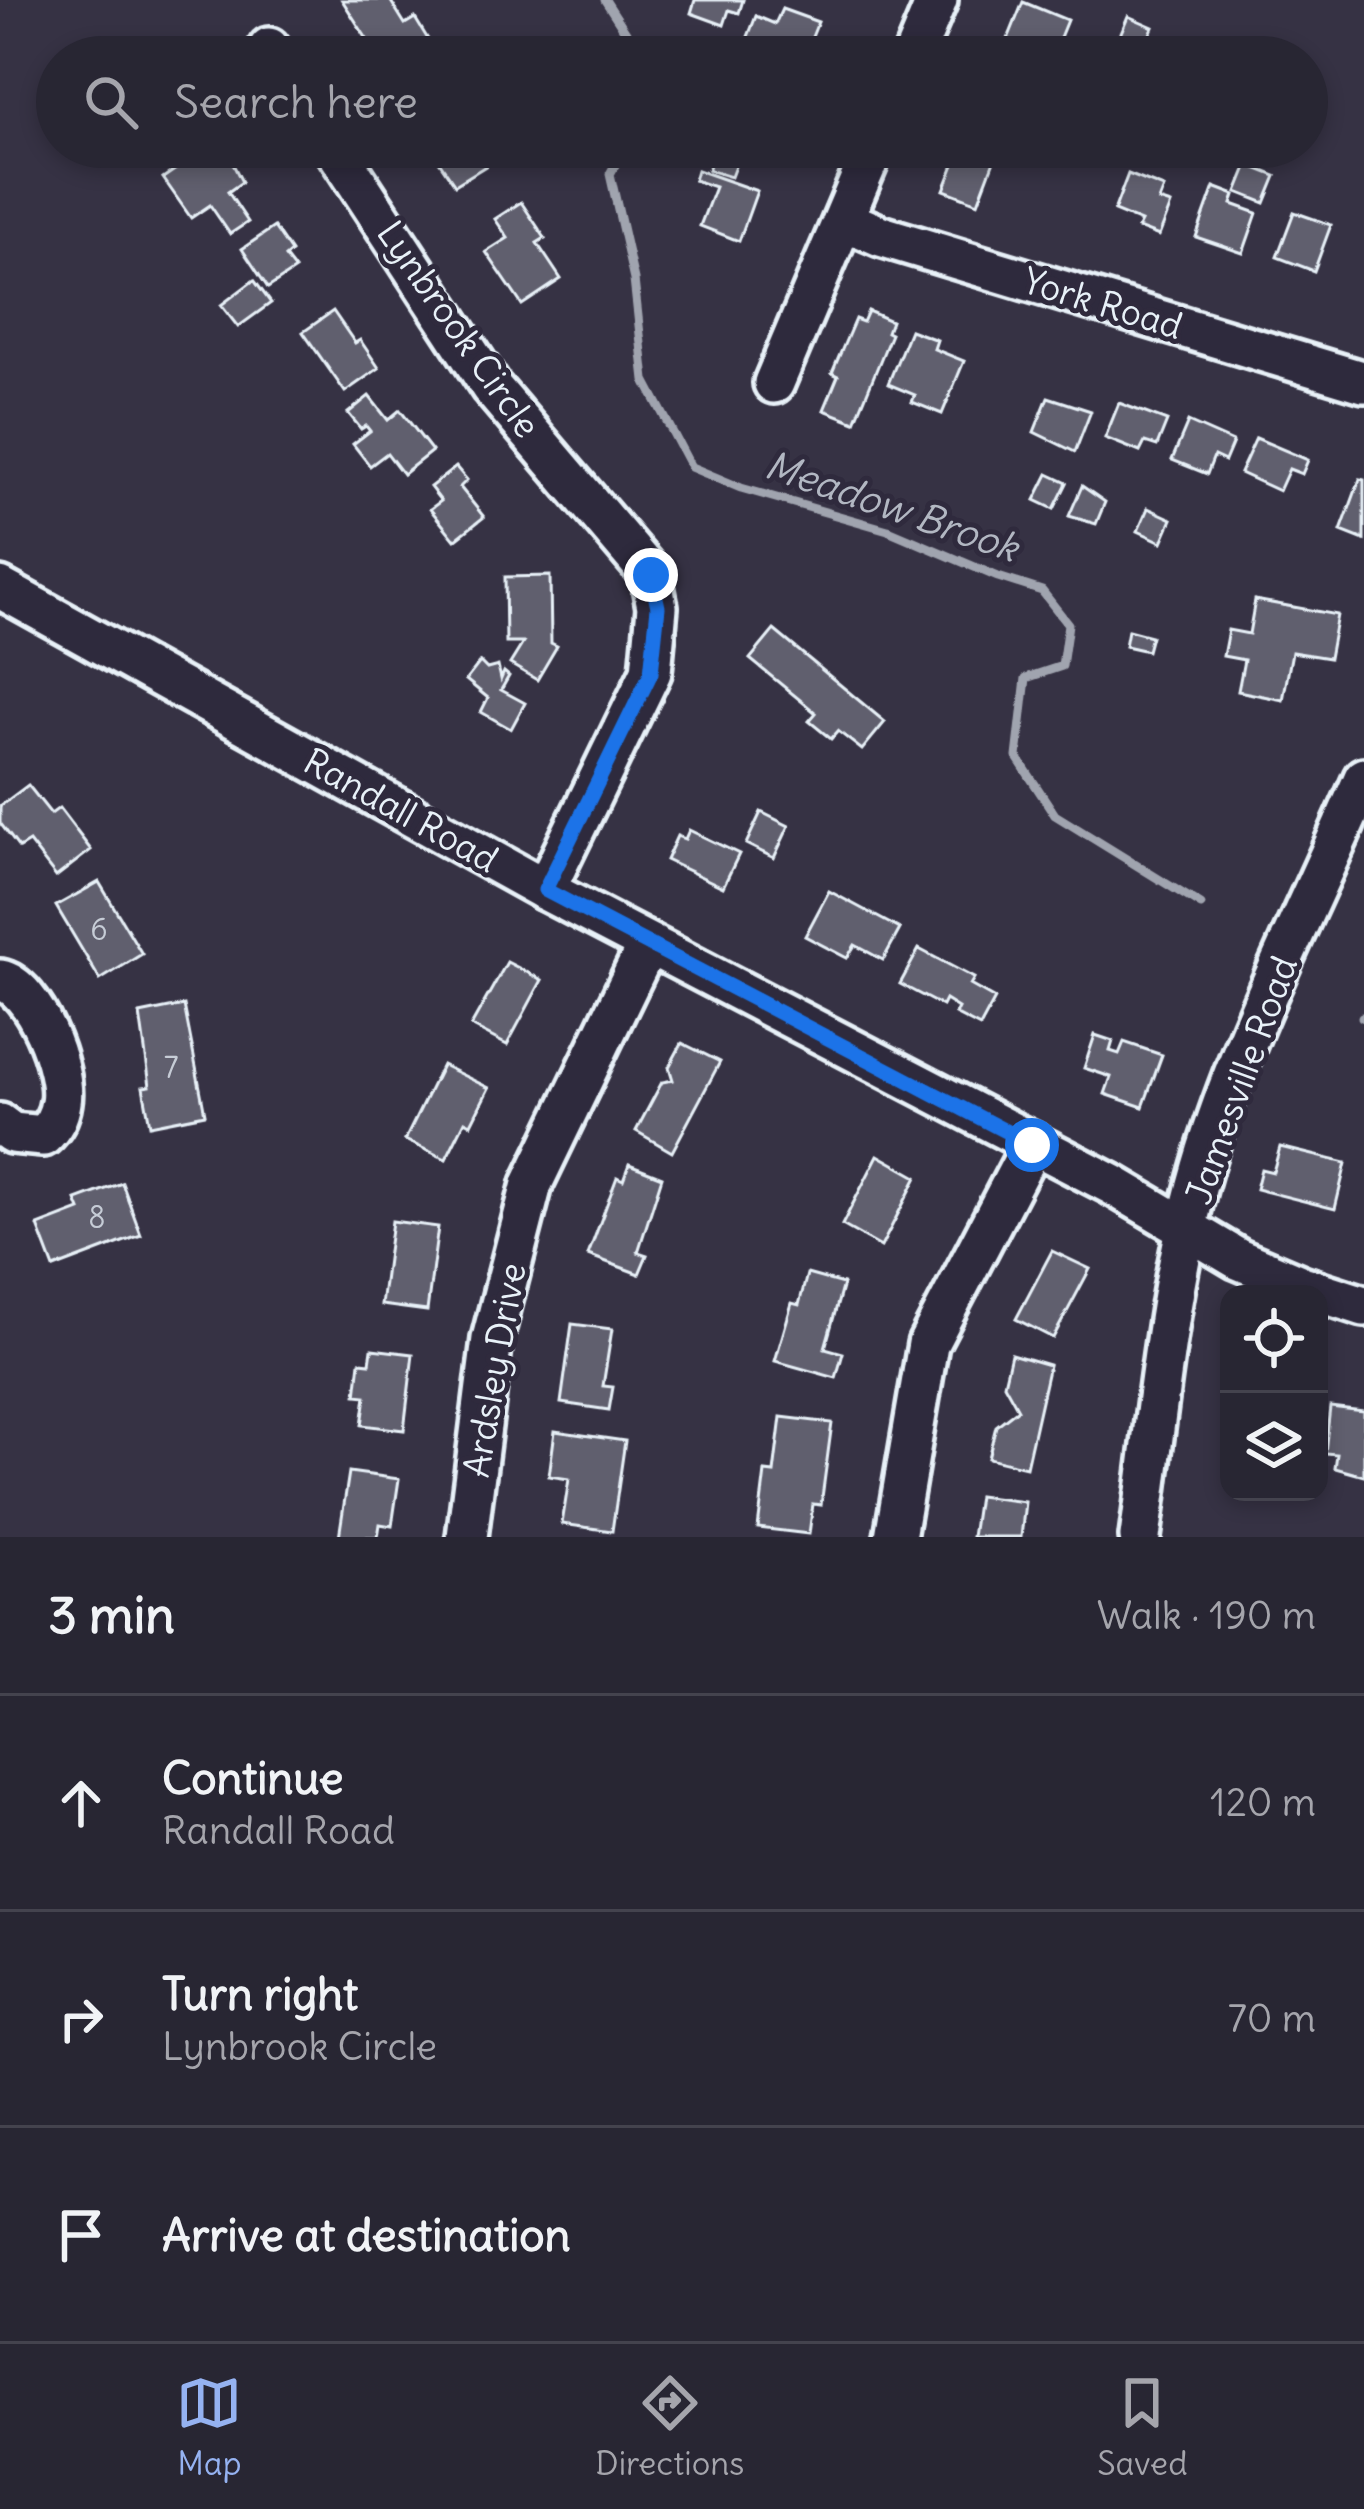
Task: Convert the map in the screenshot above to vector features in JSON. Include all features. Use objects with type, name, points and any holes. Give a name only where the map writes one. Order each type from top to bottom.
[{"type":"street","points":[[922,36],[937,0]]},
{"type":"street","name":"Lynbrook Circle","points":[[348,168],[491,387],[651,575],[658,607],[651,673],[545,890]]},
{"type":"street","points":[[774,383],[865,168]]},
{"type":"street","name":"York Road","points":[[844,220],[881,236],[1364,382]]},
{"type":"street","name":"Randall Road","points":[[0,588],[545,890],[1112,1185],[1186,1230],[1281,1277],[1364,1306]]},
{"type":"street","name":"Jamesville Road","points":[[1139,1537],[1186,1230],[1212,1135],[1364,778]]},
{"type":"street","name":"Ardsley Drive","points":[[467,1537],[492,1339],[532,1184],[648,944]]},
{"type":"street","points":[[0,980],[22,991],[38,1015],[58,1071],[62,1099],[53,1127],[44,1136],[12,1133],[0,1124]]},
{"type":"street","points":[[895,1537],[928,1344],[1032,1145]]},
{"type":"building","points":[[342,0],[390,0],[405,24],[415,18],[426,36],[365,36]]},
{"type":"building","points":[[695,0],[743,0],[739,13],[729,10],[724,25],[691,13]]},
{"type":"building","points":[[1023,2],[1067,20],[1061,36],[1009,36]]},
{"type":"building","points":[[782,9],[818,22],[812,36],[748,36],[756,16],[775,24]]},
{"type":"building","points":[[1128,16],[1153,27],[1149,36],[1120,35]]},
{"type":"building","points":[[178,168],[235,168],[242,182],[228,192],[248,222],[230,234],[210,205],[191,218],[163,178]]},
{"type":"building","points":[[443,168],[482,168],[455,185]]},
{"type":"building","points":[[709,168],[734,168],[731,177]]},
{"type":"building","points":[[953,168],[991,168],[978,203],[944,190]]},
{"type":"building","points":[[1247,168],[1276,176],[1265,203],[1237,192]]},
{"type":"building","points":[[697,170],[757,191],[739,241],[700,226],[715,187],[694,180]]},
{"type":"building","points":[[1128,174],[1164,188],[1159,201],[1171,205],[1159,236],[1114,211]]},
{"type":"building","points":[[1214,187],[1235,195],[1232,204],[1257,213],[1243,253],[1196,237]]},
{"type":"building","points":[[521,202],[545,238],[537,243],[561,279],[522,305],[486,252],[508,238],[495,219]]},
{"type":"building","points":[[1294,212],[1331,225],[1314,271],[1277,257]]},
{"type":"building","points":[[274,227],[291,252],[285,257],[295,270],[268,288],[242,249]]},
{"type":"building","points":[[254,280],[271,303],[238,327],[221,305]]},
{"type":"building","points":[[333,311],[379,368],[345,392],[303,332]]},
{"type":"building","points":[[868,311],[891,321],[887,332],[891,334],[855,422],[824,410],[838,376],[832,373],[855,319],[863,322]]},
{"type":"building","points":[[910,330],[937,340],[934,349],[964,361],[942,414],[912,402],[915,395],[888,384]]},
{"type":"building","points":[[369,396],[388,420],[400,410],[432,451],[403,474],[387,453],[370,466],[353,444],[370,431],[366,426],[361,429],[348,413]]},
{"type":"building","points":[[1048,397],[1091,411],[1075,452],[1034,432]]},
{"type":"building","points":[[1119,403],[1167,421],[1157,446],[1145,442],[1140,452],[1105,438]]},
{"type":"building","points":[[1188,422],[1233,442],[1225,461],[1214,456],[1207,474],[1172,460]]},
{"type":"building","points":[[1256,438],[1308,460],[1302,474],[1289,469],[1279,491],[1240,473]]},
{"type":"building","points":[[456,467],[467,480],[460,487],[484,517],[455,540],[430,509],[441,501],[430,487]]},
{"type":"building","points":[[1048,474],[1067,483],[1054,509],[1035,500]]},
{"type":"building","points":[[1360,479],[1364,480],[1364,540],[1341,531]]},
{"type":"building","points":[[1082,486],[1105,502],[1096,524],[1069,516]]},
{"type":"building","points":[[1148,508],[1172,519],[1162,542],[1138,531]]},
{"type":"building","points":[[550,576],[551,643],[557,646],[537,680],[510,664],[523,643],[506,643],[505,577]]},
{"type":"building","points":[[1255,600],[1337,615],[1329,658],[1292,652],[1283,700],[1238,691],[1244,660],[1223,656],[1228,630],[1249,634]]},
{"type":"building","points":[[774,630],[885,722],[862,750],[838,731],[831,739],[809,721],[816,713],[750,659]]},
{"type":"building","points":[[1128,630],[1151,636],[1147,651],[1125,646]]},
{"type":"building","points":[[480,662],[487,669],[498,666],[501,679],[504,672],[509,676],[501,690],[525,703],[511,729],[481,712],[488,698],[466,680]]},
{"type":"building","points":[[28,785],[51,814],[59,808],[91,850],[56,877],[29,842],[19,848],[0,823],[0,806]]},
{"type":"building","points":[[761,812],[789,826],[774,858],[746,844]]},
{"type":"building","points":[[689,830],[739,854],[723,887],[666,860],[677,836],[685,839]]},
{"type":"building","points":[[99,882],[142,954],[100,980],[56,906]]},
{"type":"building","points":[[829,891],[900,929],[883,960],[855,945],[847,958],[805,936]]},
{"type":"building","points":[[919,949],[974,978],[970,985],[995,999],[980,1027],[955,1014],[958,1008],[945,1000],[942,1006],[900,984]]},
{"type":"building","points":[[507,962],[542,980],[507,1045],[471,1026]]},
{"type":"building","points":[[184,1005],[205,1114],[150,1125],[140,1014]]},
{"type":"building","points":[[1095,1035],[1113,1041],[1110,1051],[1119,1054],[1124,1042],[1162,1055],[1143,1107],[1105,1094],[1111,1077],[1084,1068]]},
{"type":"building","points":[[682,1043],[720,1062],[672,1152],[636,1131],[662,1082],[673,1080],[669,1067]]},
{"type":"building","points":[[442,1065],[489,1088],[446,1159],[405,1140]]},
{"type":"building","points":[[1280,1147],[1346,1163],[1335,1209],[1256,1189],[1261,1169],[1273,1172]]},
{"type":"building","points":[[878,1155],[917,1177],[881,1247],[842,1225]]},
{"type":"building","points":[[629,1164],[662,1177],[638,1252],[647,1255],[639,1274],[588,1255],[617,1177],[623,1180]]},
{"type":"building","points":[[122,1183],[141,1235],[54,1268],[38,1226],[80,1210],[76,1200]]},
{"type":"building","points":[[392,1221],[438,1227],[427,1311],[381,1305]]},
{"type":"building","points":[[1052,1251],[1090,1269],[1053,1338],[1016,1319]]},
{"type":"building","points":[[807,1274],[843,1284],[825,1348],[843,1353],[836,1378],[775,1361],[792,1303],[799,1305]]},
{"type":"building","points":[[572,1324],[612,1329],[603,1386],[613,1387],[609,1410],[561,1403]]},
{"type":"building","points":[[372,1349],[413,1354],[404,1430],[362,1425],[366,1396],[356,1395],[360,1362],[370,1363]]},
{"type":"building","points":[[1011,1354],[1049,1365],[1026,1467],[988,1458],[996,1426],[1018,1409],[1004,1384]]},
{"type":"building","points":[[1330,1407],[1364,1411],[1364,1476],[1335,1468],[1337,1454],[1328,1453]]},
{"type":"building","points":[[781,1417],[832,1423],[821,1505],[813,1504],[809,1534],[758,1528],[765,1472],[774,1473]]},
{"type":"building","points":[[555,1431],[625,1441],[612,1531],[562,1524],[569,1479],[549,1476]]},
{"type":"building","points":[[349,1472],[399,1479],[392,1526],[380,1524],[378,1537],[339,1537]]},
{"type":"building","points":[[978,1496],[1025,1502],[1021,1537],[972,1537]]},
{"type":"waterway","name":"Meadow Brook","points":[[605,0],[628,36]]},
{"type":"waterway","name":"Meadow Brook","points":[[613,168],[610,174],[634,280],[645,380],[691,467],[741,488],[888,530],[1042,591],[1068,624],[1062,666],[1026,678],[1017,757],[1055,815],[1201,905]]},
{"type":"route","points":[[651,575],[658,607],[651,673],[545,890],[1032,1145]]}]
